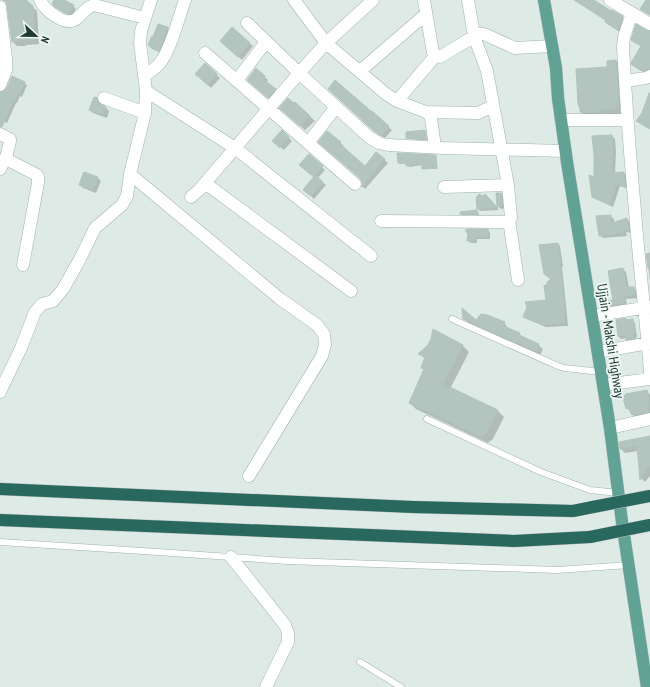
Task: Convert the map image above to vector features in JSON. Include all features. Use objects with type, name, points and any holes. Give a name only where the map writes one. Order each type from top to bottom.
[{"type":"highway","points":[[0,489],[413,507],[573,511],[650,496]]},
{"type":"highway","points":[[0,520],[514,541],[590,537],[650,525]]},
{"type":"main road","name":"Ujjain - Makshi Highway","points":[[544,0],[556,68],[558,98],[565,151],[604,384],[647,687]]},
{"type":"street","points":[[40,0],[43,6],[50,12],[71,21],[76,19],[90,3],[145,18]]},
{"type":"street","points":[[0,392],[21,348],[35,312],[42,304],[53,301],[63,288],[80,259],[95,228],[122,205],[127,196],[130,174],[145,113],[146,91],[140,49],[141,31],[151,0]]},
{"type":"street","points":[[144,76],[163,59],[170,43],[184,0]]},
{"type":"street","points":[[191,197],[205,184],[326,43],[373,0]]},
{"type":"street","points":[[424,0],[433,53],[440,57],[478,34],[484,34],[515,48],[552,46]]},
{"type":"street","points":[[468,0],[474,36],[487,71],[508,185],[511,215],[509,220],[518,280]]},
{"type":"street","points":[[610,0],[650,24]]},
{"type":"street","points":[[299,2],[326,43],[386,94],[397,101],[426,112],[478,113],[493,106]]},
{"type":"street","points":[[0,7],[6,70],[0,85]]},
{"type":"street","points":[[632,13],[624,37],[623,47],[627,120],[645,271],[650,372]]},
{"type":"street","points":[[360,71],[426,14]]},
{"type":"street","points":[[247,23],[336,107],[369,137],[379,143],[435,148],[565,151]]},
{"type":"street","points":[[237,80],[266,42]]},
{"type":"street","points":[[205,53],[355,184]]},
{"type":"street","points":[[397,101],[436,55]]},
{"type":"street","points":[[625,81],[650,76]]},
{"type":"street","points":[[146,91],[235,148],[371,256]]},
{"type":"street","points":[[104,98],[145,113]]},
{"type":"street","points":[[308,143],[336,107]]},
{"type":"street","points":[[426,112],[431,118],[435,148]]},
{"type":"street","points":[[561,120],[627,120]]},
{"type":"street","points":[[0,134],[10,139],[11,142],[0,169]]},
{"type":"street","points":[[6,157],[10,161],[37,175],[38,180],[23,265]]},
{"type":"street","points":[[130,174],[279,298],[316,325],[324,334],[325,345],[322,356],[249,476]]},
{"type":"street","points":[[205,184],[352,292]]},
{"type":"street","points":[[444,187],[508,185]]},
{"type":"street","points":[[381,221],[506,222],[509,220]]},
{"type":"street","points":[[592,316],[647,308]]},
{"type":"street","points":[[598,352],[649,344]]},
{"type":"street","points":[[604,384],[650,379]]},
{"type":"street","points":[[610,428],[650,419]]},
{"type":"street","points":[[231,557],[285,625],[288,633],[288,642],[266,687]]},
{"type":"lane","points":[[452,319],[558,366],[602,372]]},
{"type":"lane","points":[[427,418],[541,472],[590,490],[619,493]]},
{"type":"lane","points":[[0,542],[287,561],[557,570],[629,565]]},
{"type":"lane","points":[[360,662],[401,687]]},
{"type":"building","points":[[3,0],[26,0],[33,6],[35,40],[21,40],[22,41],[12,42],[7,6],[6,2]]},
{"type":"building","points":[[54,0],[64,0],[74,5],[69,13],[64,12],[52,4]]},
{"type":"building","points":[[574,0],[594,0],[611,11],[612,10],[623,16],[618,30],[605,22],[606,20]]},
{"type":"building","points":[[646,0],[650,0],[650,15],[640,9]]},
{"type":"building","points":[[158,24],[168,27],[159,51],[148,45]]},
{"type":"building","points":[[636,24],[650,31],[650,69],[644,71],[631,63],[641,46],[631,40]]},
{"type":"building","points":[[232,27],[250,43],[238,57],[220,41]]},
{"type":"building","points":[[616,60],[619,104],[616,104],[616,109],[601,110],[601,112],[580,112],[578,104],[576,69],[607,67],[607,61]]},
{"type":"building","points":[[205,63],[217,74],[208,85],[195,74]]},
{"type":"building","points":[[256,68],[265,76],[263,79],[276,89],[268,98],[247,80]]},
{"type":"building","points":[[12,76],[25,82],[19,95],[18,94],[14,102],[13,101],[2,127],[0,127],[0,92],[7,88]]},
{"type":"building","points":[[335,80],[389,126],[381,136],[328,89]]},
{"type":"building","points":[[649,93],[650,129],[636,121],[642,113]]},
{"type":"building","points":[[94,97],[97,98],[99,103],[106,107],[103,115],[89,110]]},
{"type":"building","points":[[288,98],[294,103],[295,102],[310,116],[300,126],[279,108]]},
{"type":"building","points":[[282,130],[289,137],[280,148],[272,141]]},
{"type":"building","points":[[425,130],[426,140],[406,138],[406,132]]},
{"type":"building","points":[[327,131],[341,142],[340,144],[365,166],[376,152],[385,159],[362,187],[360,178],[318,142]]},
{"type":"building","points":[[612,135],[612,173],[624,172],[625,187],[617,183],[610,205],[592,197],[589,175],[594,177],[592,136]]},
{"type":"building","points":[[397,153],[436,155],[437,168],[422,169],[422,164],[406,166],[406,163],[398,163]]},
{"type":"building","points":[[309,154],[323,166],[314,177],[299,165]]},
{"type":"building","points":[[84,172],[98,177],[93,190],[79,185]]},
{"type":"building","points":[[315,175],[323,182],[311,196],[303,190]]},
{"type":"building","points":[[496,193],[501,193],[502,206],[497,206]]},
{"type":"building","points":[[479,194],[483,196],[485,194],[498,208],[477,209],[476,198]]},
{"type":"building","points":[[477,210],[478,214],[460,214],[460,212]]},
{"type":"building","points":[[611,215],[612,223],[627,218],[629,231],[624,229],[624,233],[599,236],[596,216]]},
{"type":"building","points":[[466,229],[488,229],[488,237],[475,237],[475,241],[467,241],[468,233],[466,232]]},
{"type":"building","points":[[558,243],[565,323],[543,325],[523,317],[527,307],[525,302],[546,300],[544,286],[551,279],[544,274],[539,245]]},
{"type":"building","points":[[650,253],[650,268],[648,268],[646,254]]},
{"type":"building","points":[[623,268],[626,287],[634,287],[635,295],[623,296],[624,303],[608,306],[607,301],[613,300],[608,271]]},
{"type":"building","points":[[462,308],[476,320],[481,314],[505,322],[503,326],[520,333],[519,335],[539,344],[536,351],[463,319]]},
{"type":"building","points":[[626,318],[626,320],[633,319],[635,334],[633,334],[634,338],[626,340],[625,335],[618,336],[616,320]]},
{"type":"building","points":[[433,329],[463,345],[443,384],[498,410],[487,433],[481,437],[409,403],[424,369],[421,368],[425,357],[418,354],[428,345]]},
{"type":"building","points":[[647,390],[649,412],[632,415],[628,408],[626,409],[623,397],[626,394]]},
{"type":"building","points":[[650,436],[650,465],[640,480],[637,446],[620,449],[619,442]]}]
